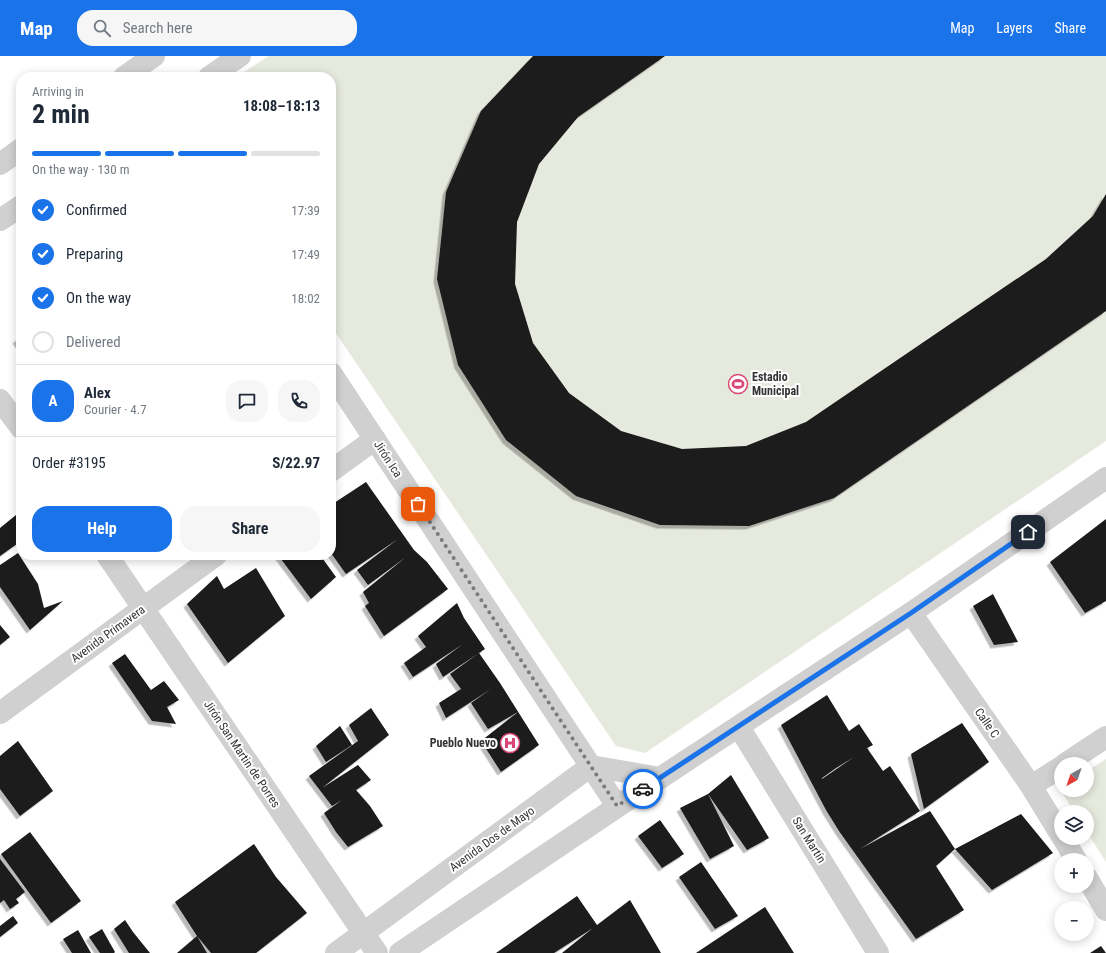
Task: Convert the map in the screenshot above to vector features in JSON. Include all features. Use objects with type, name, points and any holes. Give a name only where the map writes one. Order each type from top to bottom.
[{"type":"street","points":[[131,72],[154,56]]},
{"type":"street","points":[[216,72],[240,56]]},
{"type":"street","points":[[0,164],[16,153]]},
{"type":"street","points":[[0,220],[16,209]]},
{"type":"street","name":"Jirón Ica","points":[[336,380],[617,806]]},
{"type":"street","points":[[0,400],[16,421]]},
{"type":"street","points":[[336,467],[375,439]]},
{"type":"street","points":[[400,953],[617,806],[911,613],[1106,478]]},
{"type":"street","name":"Jirón San Martin de Porres","points":[[110,560],[377,953]]},
{"type":"street","name":"Avenida Primavera","points":[[0,713],[209,560]]},
{"type":"street","name":"Calle C","points":[[911,613],[1031,786],[1054,824]]},
{"type":"street","name":"San Martín","points":[[739,727],[878,953]]},
{"type":"street","points":[[1076,757],[1106,737]]},
{"type":"street","points":[[591,766],[660,778]]},
{"type":"street","name":"Avenida Dos de Mayo","points":[[336,953],[591,766]]},
{"type":"street","points":[[1031,786],[1054,771]]},
{"type":"street","points":[[1094,888],[1105,904]]},
{"type":"shaded area","name":"Estadio Municipal","points":[[269,56],[1106,56],[1106,441],[645,753],[616,746],[336,333],[336,72],[244,72]]},
{"type":"shaded area","points":[[1106,759],[1106,862],[1094,843],[1094,805],[1070,805],[1065,797],[1094,797],[1094,767]]},
{"type":"building","points":[[533,56],[665,56],[578,117],[539,164],[517,222],[515,284],[533,343],[569,393],[621,431],[682,449],[746,446],[806,422],[1046,259],[1093,216],[1106,194],[1106,311],[834,498],[749,526],[660,525],[576,496],[506,440],[458,365],[437,279],[446,192],[481,111]]},
{"type":"building","points":[[366,482],[414,550],[427,562],[448,589],[384,636],[365,606],[369,603],[363,592],[406,557],[368,585],[357,570],[398,539],[346,574],[336,560],[336,502]]},
{"type":"building","points":[[16,515],[16,545],[0,556],[0,528]]},
{"type":"building","points":[[1106,519],[1106,601],[1085,613],[1050,562]]},
{"type":"building","points":[[16,554],[16,560],[23,560],[38,584],[44,608],[63,601],[30,630],[0,587],[0,565]]},
{"type":"building","points":[[282,560],[324,560],[336,577],[311,599]]},
{"type":"building","points":[[256,568],[285,616],[228,663],[187,604],[217,576],[224,589]]},
{"type":"building","points":[[993,594],[1018,642],[994,645],[973,606]]},
{"type":"building","points":[[457,603],[464,618],[485,649],[443,677],[436,664],[463,644],[413,677],[404,663],[426,647],[418,636]]},
{"type":"building","points":[[0,625],[10,637],[0,645]]},
{"type":"building","points":[[479,653],[500,683],[539,745],[501,772],[481,741],[518,712],[488,729],[471,703],[491,689],[446,718],[439,703],[461,689],[450,674]]},
{"type":"building","points":[[125,654],[151,690],[164,681],[179,700],[167,707],[176,724],[152,721],[112,663]]},
{"type":"building","points":[[827,695],[849,731],[859,724],[873,745],[867,748],[883,771],[890,766],[920,811],[860,849],[930,811],[955,849],[936,866],[964,910],[916,939],[839,831],[826,810],[781,725]],"holes":[[[854,757],[822,779],[836,768]]]},
{"type":"building","points":[[371,708],[389,735],[322,788],[358,765],[371,780],[356,790],[370,806],[383,826],[348,847],[324,813],[342,800],[332,806],[309,776],[358,741],[349,725]]},
{"type":"building","points":[[962,723],[989,762],[924,809],[911,754]]},
{"type":"building","points":[[340,726],[352,745],[326,762],[316,746]]},
{"type":"building","points":[[18,741],[53,791],[20,816],[0,789],[0,756]]},
{"type":"building","points":[[731,775],[769,838],[747,850],[708,794]]},
{"type":"building","points":[[708,794],[734,846],[710,859],[680,808]]},
{"type":"building","points":[[1021,814],[1053,853],[992,890],[955,849]]},
{"type":"building","points":[[660,820],[684,854],[662,868],[638,836]]},
{"type":"building","points":[[30,832],[81,901],[51,923],[1,854]]},
{"type":"building","points":[[254,844],[276,877],[307,913],[256,953],[211,953],[197,936],[175,902]]},
{"type":"building","points":[[0,859],[25,892],[16,899],[19,903],[10,909],[4,900],[0,903]]},
{"type":"building","points":[[701,862],[738,916],[715,929],[679,877]]},
{"type":"building","points":[[577,896],[597,925],[630,900],[661,953],[562,953],[593,928],[554,953],[496,953]]},
{"type":"building","points":[[765,907],[794,953],[696,953]]},
{"type":"building","points":[[13,916],[18,923],[0,937],[0,926]]},
{"type":"building","points":[[125,920],[150,953],[129,953],[114,929]]},
{"type":"building","points":[[102,929],[115,952],[114,953],[100,953],[89,937]]},
{"type":"building","points":[[78,930],[91,953],[72,953],[63,939]]},
{"type":"building","points":[[197,936],[207,953],[177,953]]},
{"type":"building","points":[[1101,946],[1106,953],[1090,953]]},
{"type":"way so far","points":[[418,504],[617,806],[643,789]]},
{"type":"place","name":"Estadio Municipal","points":[[738,384]]},
{"type":"place","name":"Pueblo Nuevo","points":[[510,743]]},
{"type":"route","points":[[643,789],[911,613],[1028,532]]}]
